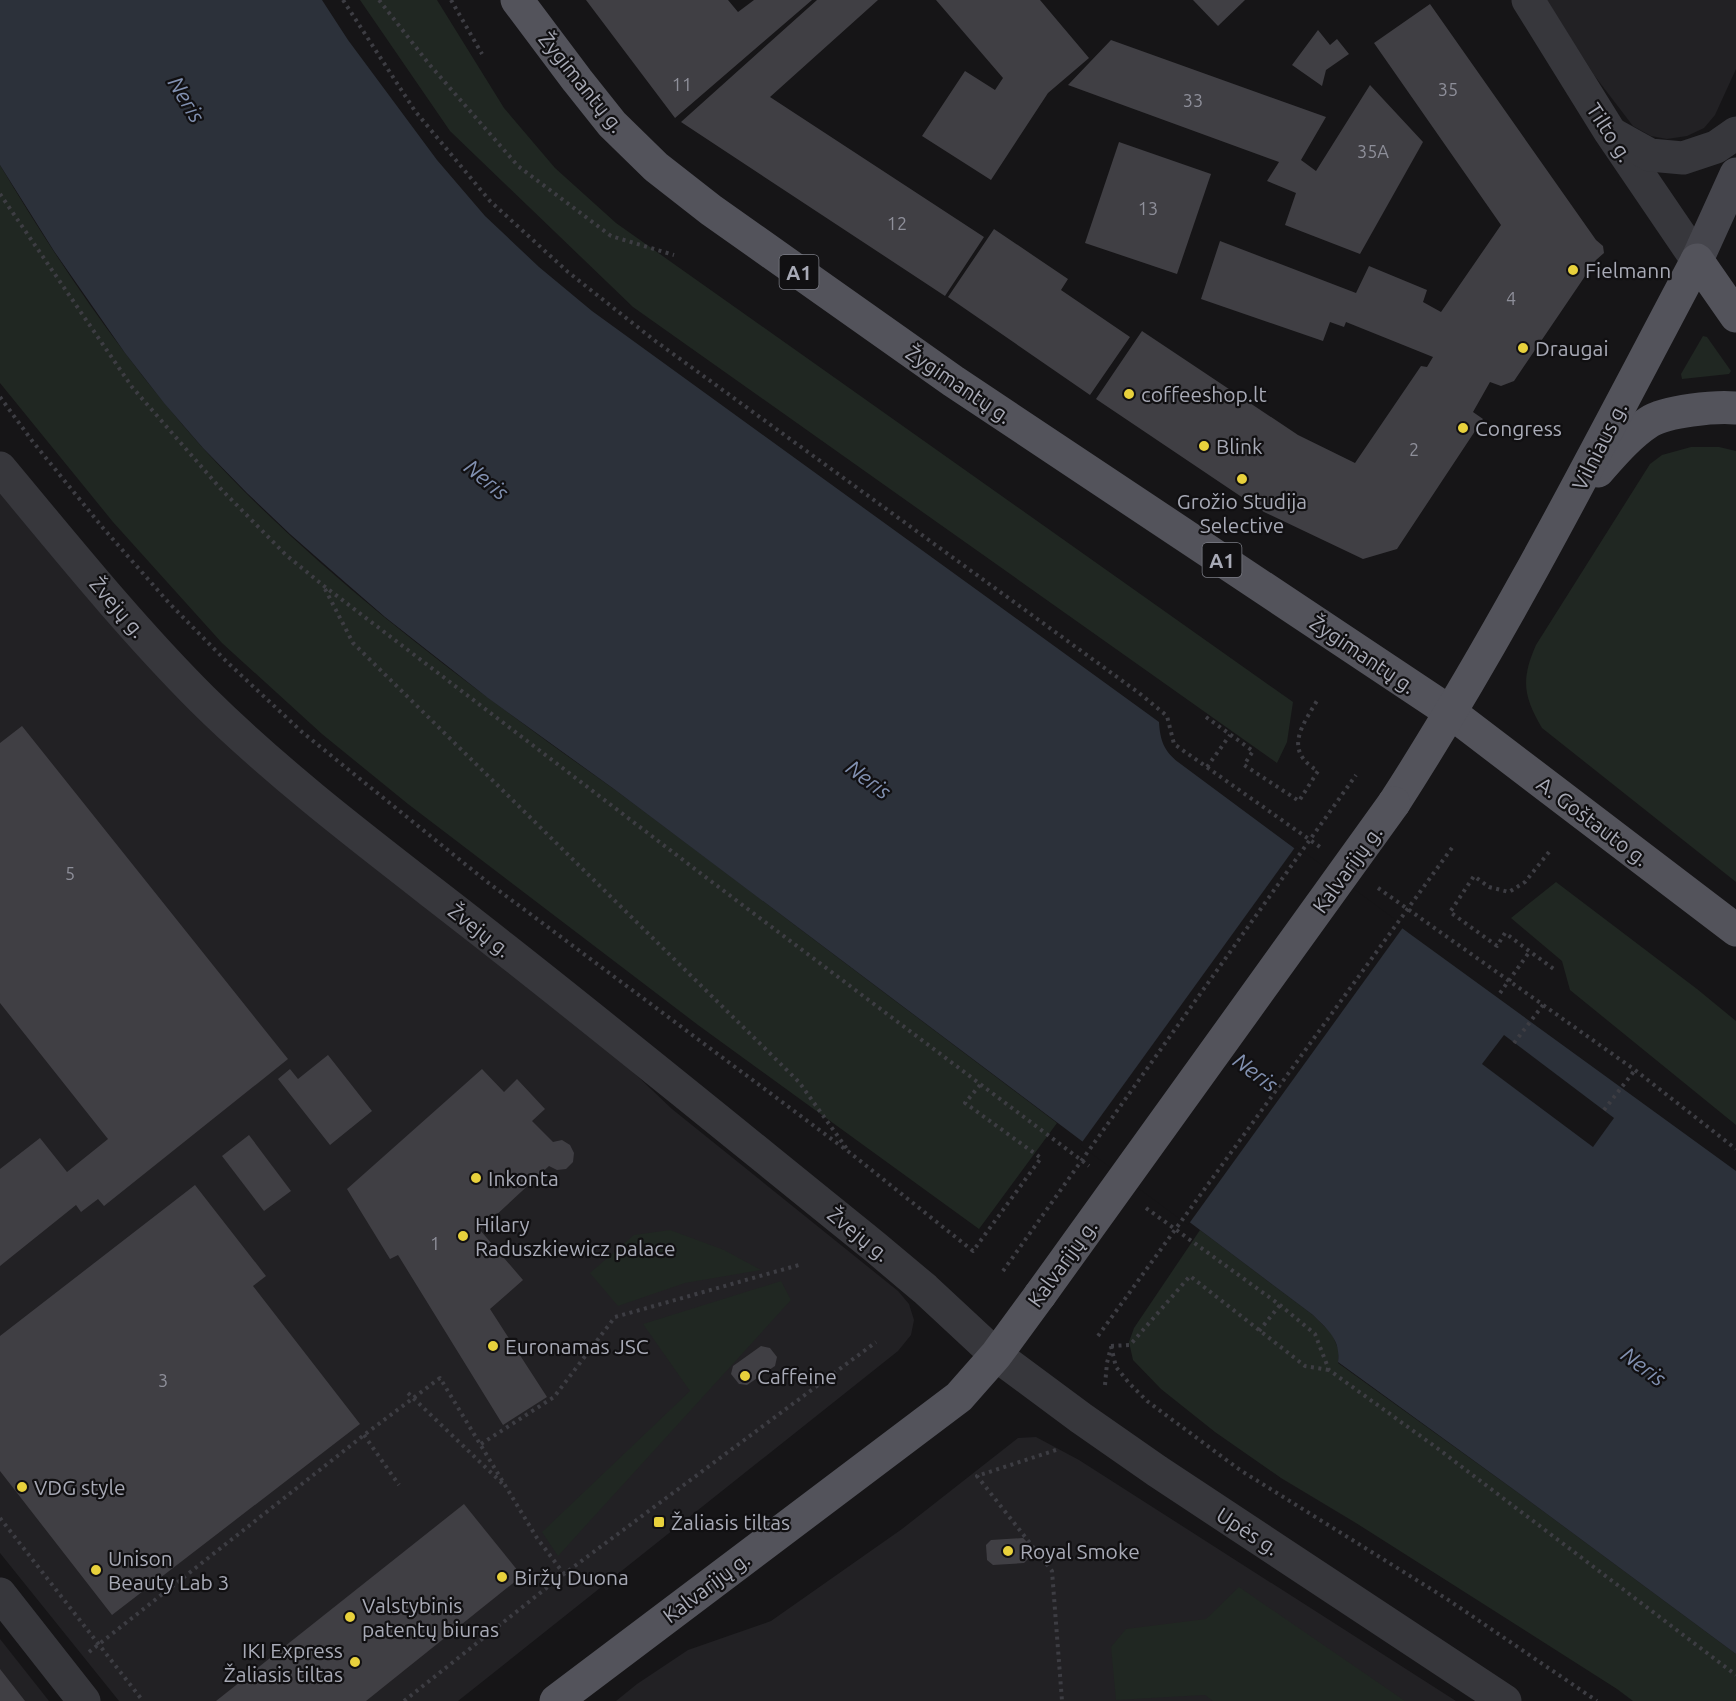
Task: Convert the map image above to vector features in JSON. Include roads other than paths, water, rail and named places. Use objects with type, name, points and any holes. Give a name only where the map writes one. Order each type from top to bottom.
[{"type":"main road","name":"Žygimantų g.","points":[[517,0],[612,124],[657,167],[711,210],[953,381],[1450,712]]},
{"type":"main road","name":"Vilniaus g.","points":[[1450,712],[1568,507],[1697,260],[1736,174]]},
{"type":"main road","points":[[1697,260],[1736,316]]},
{"type":"main road","points":[[1568,507],[1615,451],[1650,421],[1689,410],[1736,408]]},
{"type":"main road","name":"Kalvarijų g.","points":[[556,1701],[959,1397],[996,1355],[1040,1295],[1394,803],[1450,712]]},
{"type":"main road","name":"A. Goštauto g.","points":[[1450,712],[1736,930]]},
{"type":"street","name":"Tilto g.","points":[[1528,0],[1610,132],[1697,260]]},
{"type":"street","points":[[1610,132],[1650,155],[1683,158],[1716,147],[1736,133]]},
{"type":"street","name":"Žvejų g.","points":[[0,468],[127,620],[203,699],[267,759],[875,1247],[925,1289],[996,1355]]},
{"type":"street","name":"Upės g.","points":[[996,1355],[1157,1471],[1505,1701]]},
{"type":"street","points":[[0,1594],[84,1701]]},
{"type":"water","name":"Neris","points":[[0,0],[322,0],[348,40],[437,160],[485,216],[539,267],[592,311],[1159,722],[1164,745],[1169,754],[1178,762],[1736,1171],[1736,1654],[1338,1362],[1335,1341],[1313,1315],[614,789],[488,698],[385,617],[290,534],[203,448],[164,403],[125,353],[54,251],[0,165]]},
{"type":"place","name":"Fielmann","points":[[1573,270]]},
{"type":"place","name":"Draugai","points":[[1523,348]]},
{"type":"place","name":"coffeeshop.lt","points":[[1129,394]]},
{"type":"place","name":"Congress","points":[[1463,428]]},
{"type":"place","name":"Blink","points":[[1204,446]]},
{"type":"place","name":"Grožio Studija Selective","points":[[1242,479]]},
{"type":"place","name":"Inkonta","points":[[476,1178]]},
{"type":"place","name":"Hilary Raduszkiewicz palace","points":[[463,1236]]},
{"type":"place","name":"Euronamas JSC","points":[[493,1346]]},
{"type":"place","name":"Caffeine","points":[[745,1376]]},
{"type":"place","name":"VDG style","points":[[22,1487]]},
{"type":"place","name":"Žaliasis tiltas","points":[[659,1522]]},
{"type":"place","name":"Royal Smoke","points":[[1008,1551]]},
{"type":"place","name":"Unison Beauty Lab 3","points":[[96,1570]]},
{"type":"place","name":"Biržų Duona","points":[[502,1577]]},
{"type":"place","name":"Valstybinis patentų biuras","points":[[350,1617]]},
{"type":"place","name":"IKI Express Žaliasis tiltas","points":[[355,1662]]}]
